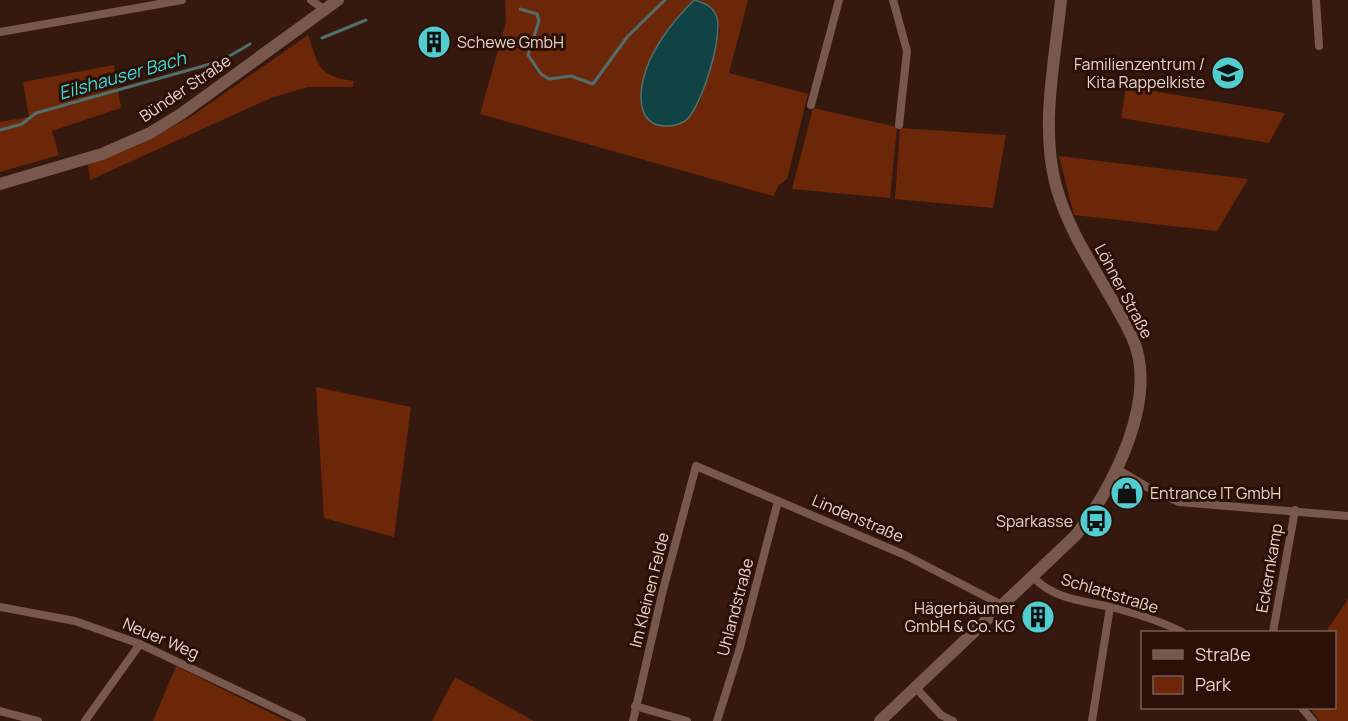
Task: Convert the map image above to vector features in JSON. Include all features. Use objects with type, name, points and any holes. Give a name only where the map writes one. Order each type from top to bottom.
[{"type":"main road","name":"Bünder Straße","points":[[0,183],[102,154],[150,133],[181,114],[338,0]]},
{"type":"main road","name":"Löhner Straße","points":[[880,721],[1034,578],[1091,516],[1117,469],[1134,420],[1140,367],[1132,338],[1075,235],[1054,176],[1049,147],[1049,111],[1061,0]]},
{"type":"street","points":[[0,32],[182,0]]},
{"type":"street","points":[[311,0],[326,10]]},
{"type":"street","points":[[811,105],[839,0]]},
{"type":"street","points":[[893,0],[907,51],[899,125]]},
{"type":"street","points":[[1316,0],[1319,46]]},
{"type":"street","name":"Lindenstraße","points":[[696,466],[905,555],[1004,606]]},
{"type":"street","name":"Im Kleinen Felde","points":[[633,721],[696,466]]},
{"type":"street","points":[[1117,469],[1154,491],[1179,502],[1348,516]]},
{"type":"street","name":"Uhlandstraße","points":[[717,721],[739,651],[778,501]]},
{"type":"street","name":"Eckernkamp","points":[[1273,631],[1295,510]]},
{"type":"street","name":"Schlattstraße","points":[[1034,578],[1043,588],[1067,598],[1110,607],[1176,631]]},
{"type":"street","name":"Neuer Weg","points":[[0,607],[75,621],[140,644],[302,721]]},
{"type":"street","points":[[1092,721],[1110,607]]},
{"type":"street","points":[[86,721],[140,644]]},
{"type":"street","points":[[915,687],[941,715],[952,721]]},
{"type":"street","points":[[635,706],[687,721]]},
{"type":"street","points":[[1303,709],[1313,721]]},
{"type":"street","points":[[0,711],[38,721]]},
{"type":"green space","points":[[505,0],[748,0],[729,73],[808,94],[787,179],[779,185],[773,196],[480,114],[506,22]],"holes":[[[694,1],[708,5],[717,15],[720,31],[700,101],[686,121],[646,71],[679,15]]]},
{"type":"green space","points":[[308,35],[322,68],[333,76],[354,81],[353,87],[308,87],[271,98],[90,180],[88,165],[136,146],[189,118]]},
{"type":"green space","points":[[114,65],[121,108],[52,131],[59,155],[0,172],[0,122],[29,117],[23,82]]},
{"type":"green space","points":[[1126,87],[1285,113],[1269,143],[1121,118]]},
{"type":"green space","points":[[813,108],[897,127],[890,198],[792,189]]},
{"type":"green space","points":[[900,128],[1006,135],[993,208],[895,199]]},
{"type":"green space","points":[[1059,156],[1248,179],[1217,231],[1074,215]]},
{"type":"green space","points":[[316,387],[411,407],[394,537],[324,518]]},
{"type":"green space","points":[[1348,599],[1348,721],[1320,721],[1311,709],[1336,709],[1336,631],[1327,631]]},
{"type":"green space","points":[[176,666],[287,721],[153,721]]},
{"type":"green space","points":[[455,677],[534,721],[432,721]]},
{"type":"water","points":[[694,0],[707,5],[716,15],[717,37],[710,70],[698,102],[685,121],[672,126],[659,125],[647,118],[643,112],[641,97],[646,69],[656,47]]},
{"type":"waterway","name":"Eilshauser Bach","points":[[520,9],[537,14],[539,21],[528,55],[541,74],[549,79],[571,76],[593,84],[627,37],[665,0]]},
{"type":"waterway","name":"Eilshauser Bach","points":[[322,38],[366,20]]},
{"type":"waterway","name":"Eilshauser Bach","points":[[0,130],[22,124],[36,113],[221,61],[250,44]]},
{"type":"place","name":"Schewe GmbH","points":[[434,42]]},
{"type":"place","name":"Familienzentrum / Kita Rappelkiste","points":[[1228,73]]},
{"type":"place","name":"Entrance IT GmbH","points":[[1127,493]]},
{"type":"place","name":"Sparkasse","points":[[1096,521]]},
{"type":"place","name":"Hägerbäumer GmbH & Co. KG","points":[[1038,617]]}]
